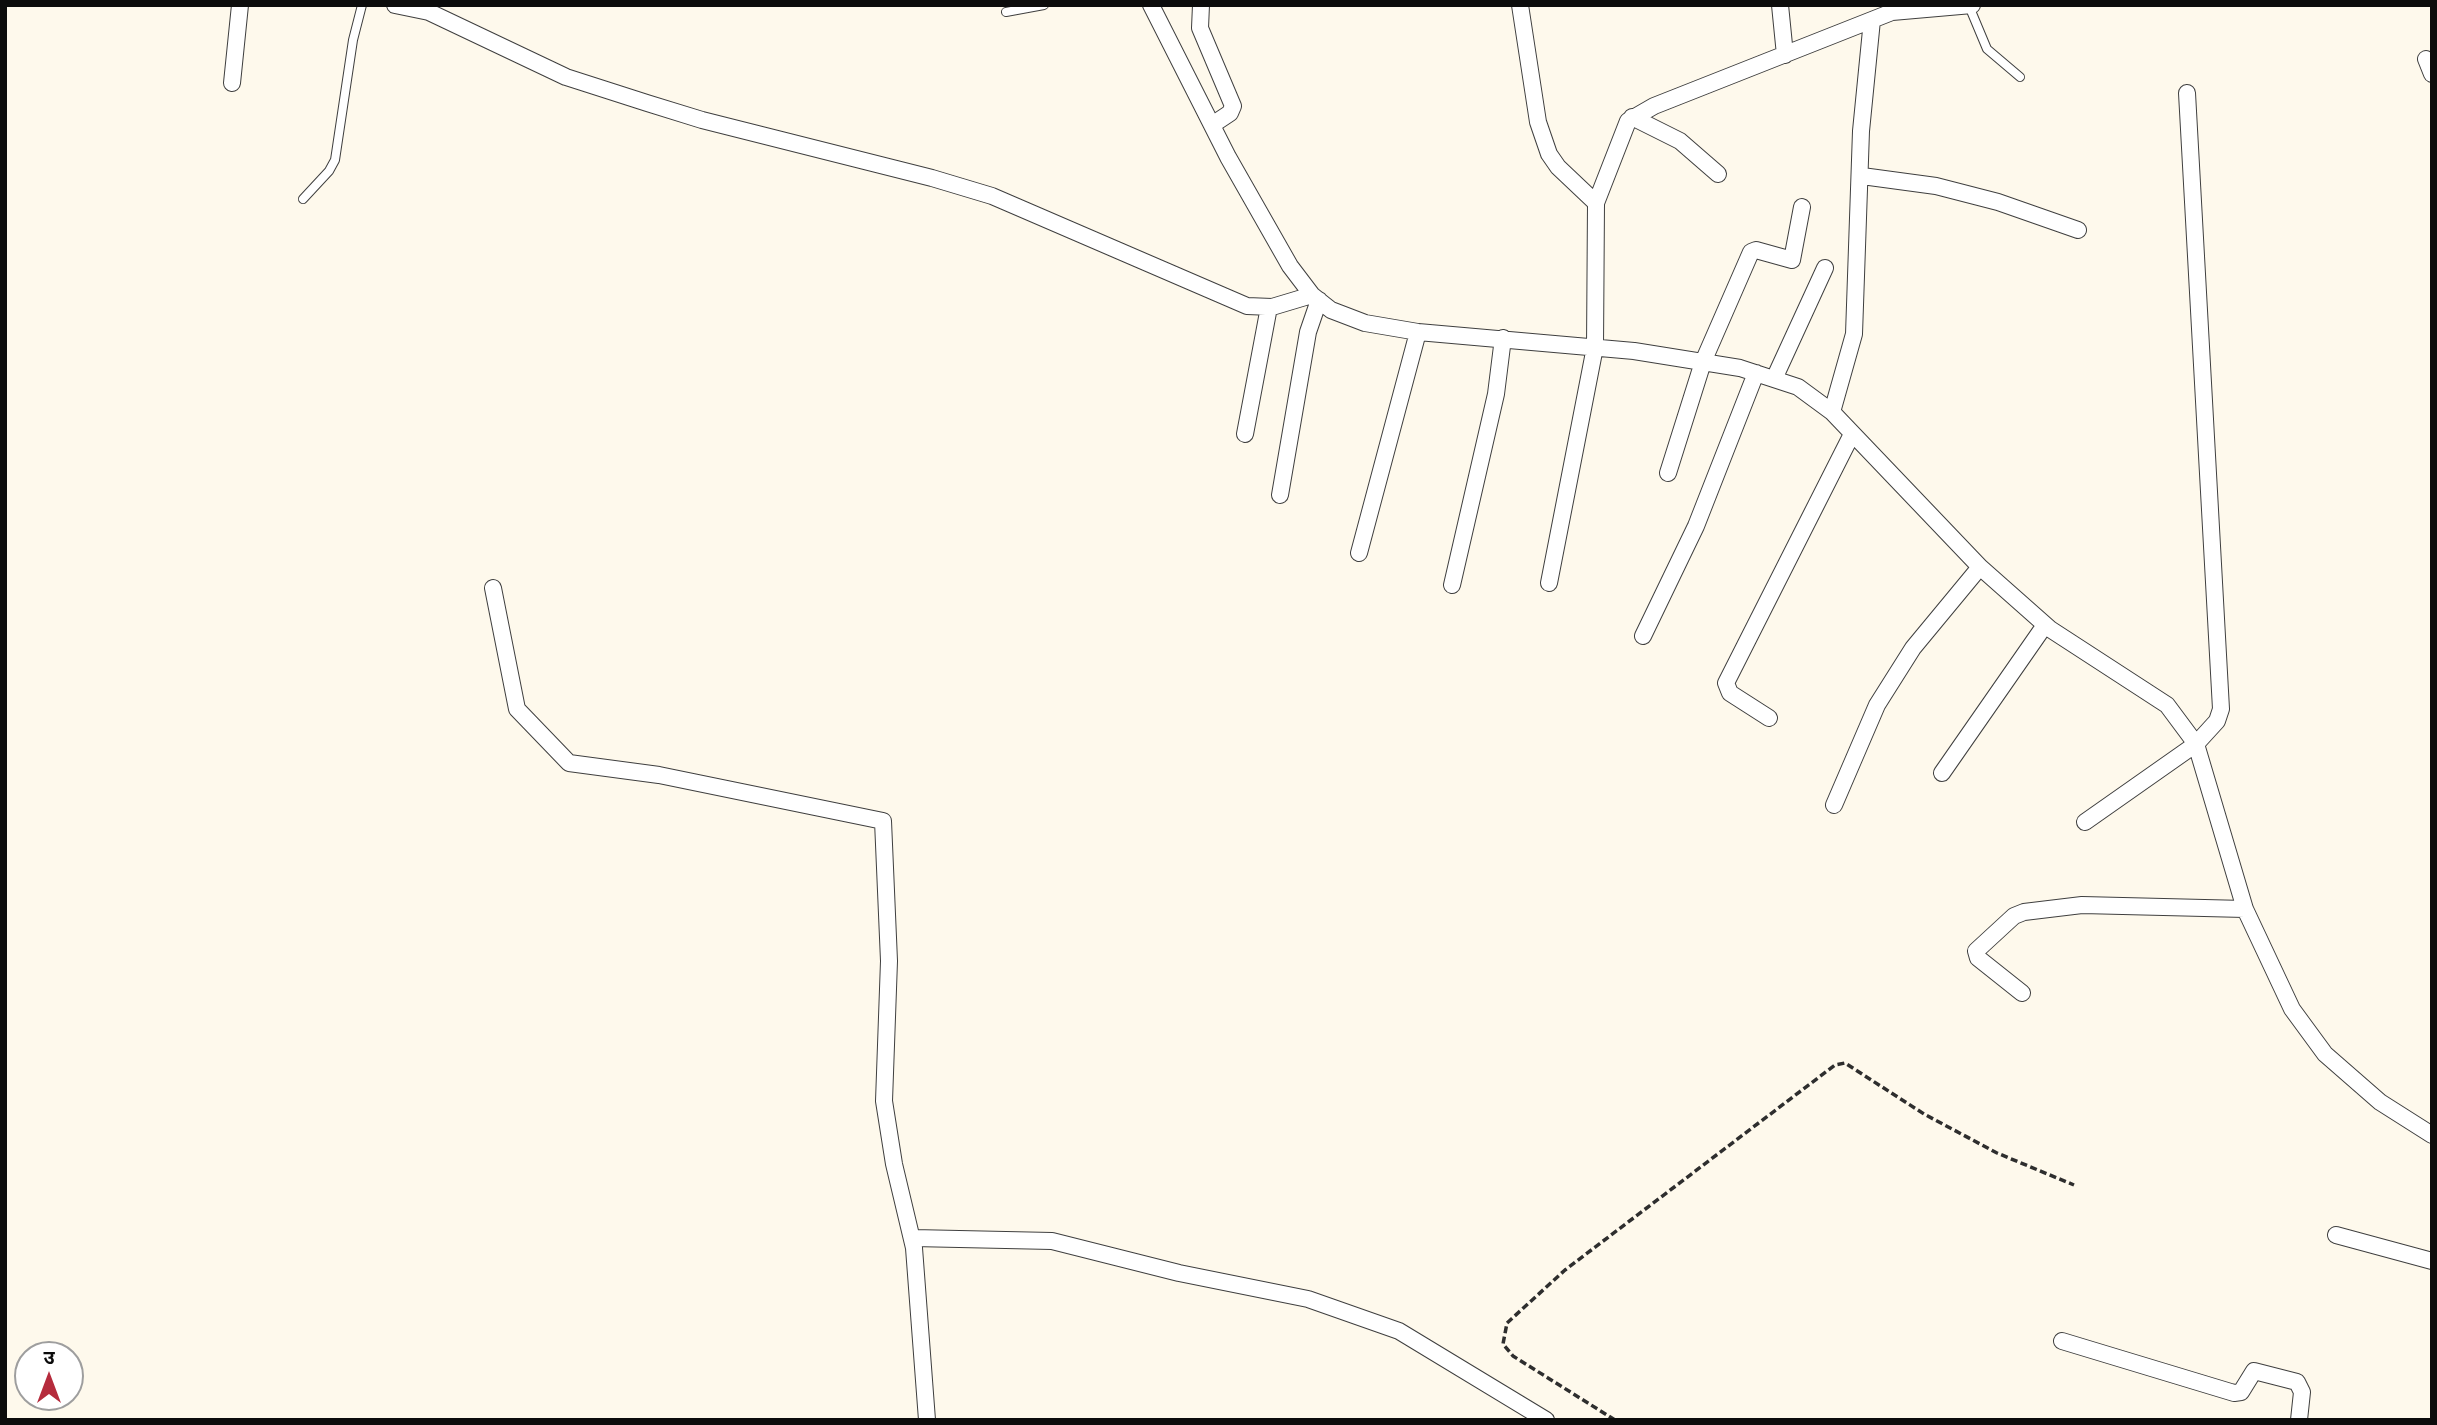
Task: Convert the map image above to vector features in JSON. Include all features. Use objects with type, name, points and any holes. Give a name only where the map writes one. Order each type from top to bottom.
[{"type":"street","points":[[232,83],[240,5]]},
{"type":"street","points":[[395,5],[429,12],[566,77],[680,114],[992,196],[1247,306],[1269,307],[1316,297]]},
{"type":"street","points":[[1152,5],[1212,125],[1290,266],[1316,297],[1348,318],[1418,332],[1595,346],[1703,362],[1756,373],[1798,387],[1832,412],[1980,567],[2045,625],[2167,705],[2196,744],[2245,909],[2282,991],[2325,1055],[2380,1102],[2432,1135]]},
{"type":"street","points":[[1201,5],[1200,28],[1233,103],[1230,113],[1212,125]]},
{"type":"street","points":[[1520,5],[1538,122],[1549,154],[1558,167],[1596,203]]},
{"type":"street","points":[[1780,5],[1785,55]]},
{"type":"street","points":[[1549,583],[1595,346],[1596,203],[1619,139],[1632,117],[1872,20],[1892,8],[1970,6]]},
{"type":"street","points":[[1832,412],[1854,334],[1862,176],[1861,131],[1872,20]]},
{"type":"street","points":[[2085,822],[2196,744],[2217,721],[2221,703],[2187,93]]},
{"type":"street","points":[[1632,117],[1680,141],[1718,174]]},
{"type":"street","points":[[1862,176],[1936,186],[1998,202],[2078,230]]},
{"type":"street","points":[[1668,473],[1703,362],[1752,251],[1793,260],[1802,207]]},
{"type":"street","points":[[1774,379],[1825,268]]},
{"type":"street","points":[[1280,495],[1316,297]]},
{"type":"street","points":[[1245,434],[1269,307]]},
{"type":"street","points":[[1359,553],[1418,332]]},
{"type":"street","points":[[1452,585],[1496,394],[1503,338]]},
{"type":"street","points":[[1643,636],[1696,526],[1756,373]]},
{"type":"street","points":[[1769,718],[1730,693],[1726,683],[1852,434]]},
{"type":"street","points":[[1833,805],[1877,705],[1913,648],[1980,567]]},
{"type":"street","points":[[493,588],[517,709],[569,763],[659,775],[883,821],[889,961],[884,1101],[894,1164],[913,1238],[927,1420]]},
{"type":"street","points":[[1942,773],[2045,625]]},
{"type":"street","points":[[2022,993],[1978,958],[1976,951],[2014,916],[2024,912],[2082,905],[2245,909]]},
{"type":"street","points":[[2336,1235],[2432,1261]]},
{"type":"street","points":[[913,1238],[1052,1241],[1211,1280],[1308,1298],[1399,1331],[1546,1420]]},
{"type":"street","points":[[2062,1341],[2234,1394],[2241,1392],[2254,1371],[2297,1382],[2302,1392],[2300,1420]]},
{"type":"lane","points":[[303,199],[329,171],[335,160],[352,49],[362,5]]},
{"type":"lane","points":[[1006,12],[1044,5]]},
{"type":"lane","points":[[1970,6],[1987,49],[2020,77]]},
{"type":"path","points":[[1615,1420],[1513,1356],[1503,1344],[1507,1322],[1565,1270],[1835,1065],[1845,1063],[1924,1114],[1997,1153],[2074,1185]]}]
